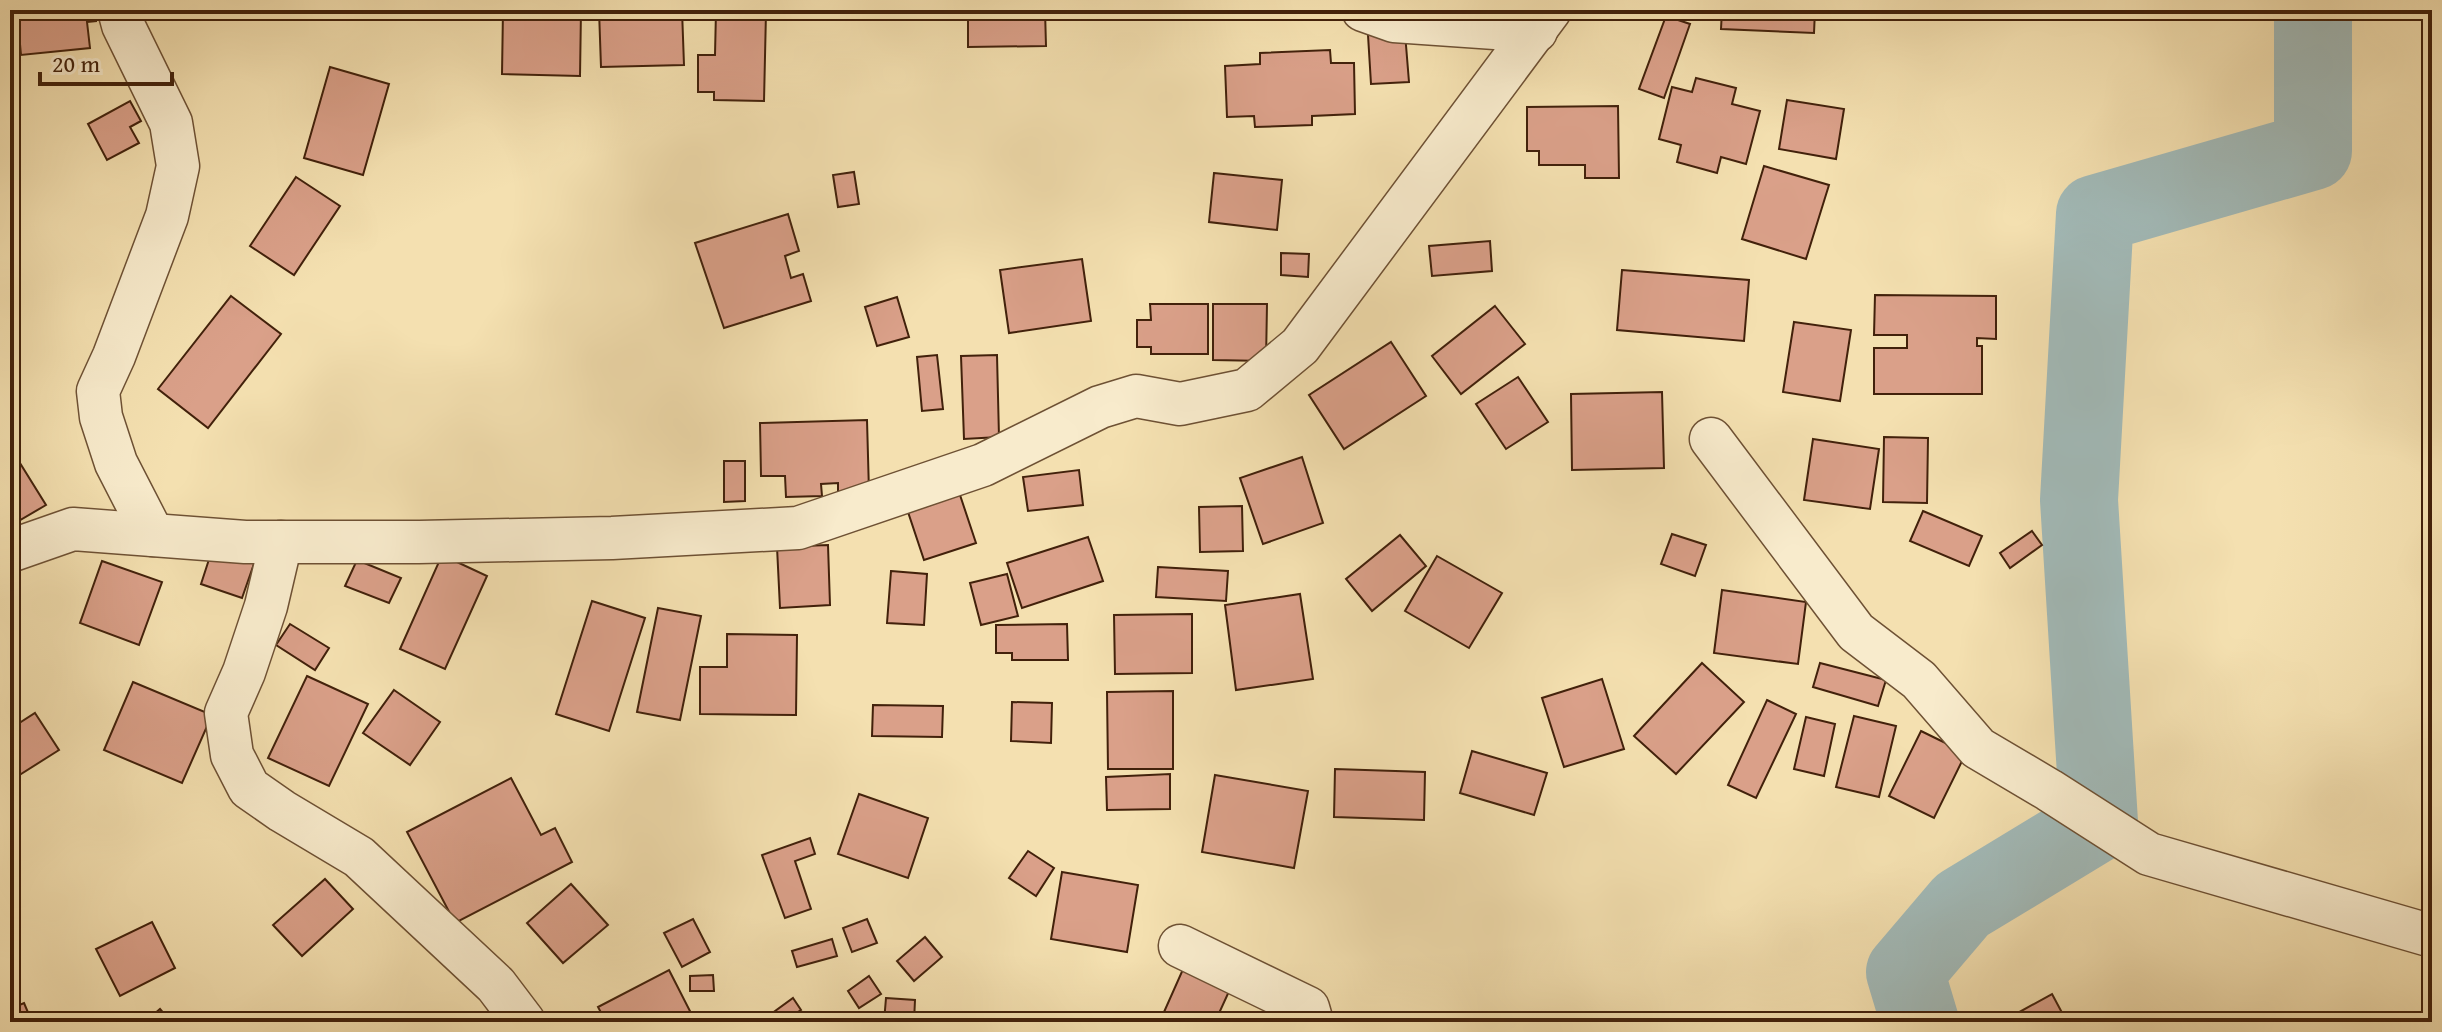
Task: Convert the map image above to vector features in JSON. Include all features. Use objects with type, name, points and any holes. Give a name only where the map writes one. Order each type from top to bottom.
[{"type":"street","points":[[119,10],[123,25],[171,123],[178,166],[167,216],[98,391],[101,417],[116,463],[153,535]]},
{"type":"street","points":[[1363,10],[1394,21],[1543,20]]},
{"type":"street","points":[[10,551],[73,529],[245,542],[419,542],[612,538],[798,528],[983,465],[1100,407],[1136,396],[1180,404],[1247,390],[1300,346],[1543,20]]},
{"type":"street","points":[[1711,439],[1856,632],[1919,680],[1978,748],[2149,854],[2432,936]]},
{"type":"street","points":[[281,542],[266,606],[244,672],[226,713],[232,755],[249,788],[359,857],[496,985],[524,1022]]},
{"type":"street","points":[[1180,946],[1308,1008],[1312,1022]]},
{"type":"building","points":[[10,10],[95,10],[96,21],[87,22],[90,48],[21,55],[20,44],[10,45]]},
{"type":"building","points":[[503,10],[581,10],[580,76],[502,74]]},
{"type":"building","points":[[599,10],[682,10],[684,65],[601,67]]},
{"type":"building","points":[[968,10],[1045,10],[1046,46],[968,47]]},
{"type":"building","points":[[1722,10],[1815,10],[1814,33],[1721,29]]},
{"type":"building","points":[[716,11],[766,12],[764,101],[714,100],[714,92],[698,92],[698,55],[715,55]]},
{"type":"building","points":[[1666,16],[1690,24],[1664,98],[1639,89]]},
{"type":"building","points":[[1405,33],[1409,82],[1371,84],[1368,35]]},
{"type":"building","points":[[1330,50],[1331,63],[1354,63],[1355,114],[1312,116],[1312,125],[1255,127],[1254,116],[1227,117],[1225,66],[1260,64],[1260,53]]},
{"type":"building","points":[[330,67],[389,84],[363,175],[304,158]]},
{"type":"building","points":[[1696,78],[1736,88],[1732,104],[1760,111],[1746,164],[1721,157],[1717,173],[1677,162],[1681,145],[1659,139],[1672,87],[1692,92]]},
{"type":"building","points":[[1787,100],[1844,109],[1836,159],[1779,149]]},
{"type":"building","points":[[130,101],[141,121],[130,127],[139,143],[107,160],[88,124]]},
{"type":"building","points":[[1618,106],[1619,178],[1585,178],[1585,165],[1539,165],[1539,151],[1527,151],[1527,107]]},
{"type":"building","points":[[1764,166],[1829,185],[1806,259],[1742,239]]},
{"type":"building","points":[[854,172],[859,204],[838,207],[833,175]]},
{"type":"building","points":[[1214,173],[1282,180],[1277,230],[1209,222]]},
{"type":"building","points":[[296,177],[340,206],[294,275],[250,246]]},
{"type":"building","points":[[788,214],[799,251],[785,256],[791,278],[803,274],[811,301],[724,328],[695,243]]},
{"type":"building","points":[[1490,241],[1492,271],[1432,276],[1429,246]]},
{"type":"building","points":[[1281,253],[1309,254],[1308,277],[1281,275]]},
{"type":"building","points":[[1082,259],[1091,321],[1009,333],[1000,270]]},
{"type":"building","points":[[1622,270],[1749,280],[1744,341],[1617,330]]},
{"type":"building","points":[[1875,295],[1996,296],[1996,339],[1977,338],[1977,346],[1982,346],[1982,394],[1874,394],[1874,348],[1907,348],[1907,335],[1874,335]]},
{"type":"building","points":[[231,296],[281,334],[208,428],[158,389]]},
{"type":"building","points":[[897,297],[909,337],[877,346],[865,307]]},
{"type":"building","points":[[1150,304],[1208,304],[1208,354],[1151,354],[1151,347],[1137,347],[1137,320],[1151,320]]},
{"type":"building","points":[[1213,304],[1267,304],[1266,361],[1213,360]]},
{"type":"building","points":[[1495,306],[1525,344],[1461,394],[1432,356]]},
{"type":"building","points":[[1794,322],[1851,330],[1840,401],[1783,392]]},
{"type":"building","points":[[1391,342],[1426,396],[1344,449],[1309,395]]},
{"type":"building","points":[[937,355],[943,409],[922,411],[917,357]]},
{"type":"building","points":[[997,355],[999,437],[964,439],[961,356]]},
{"type":"building","points":[[1518,377],[1548,422],[1506,449],[1476,404]]},
{"type":"building","points":[[1662,392],[1664,468],[1572,470],[1571,394]]},
{"type":"building","points":[[867,420],[869,492],[838,492],[838,483],[821,484],[822,496],[786,497],[785,476],[761,476],[760,423]]},
{"type":"building","points":[[1884,437],[1928,438],[1927,503],[1883,502]]},
{"type":"building","points":[[1813,439],[1879,449],[1870,509],[1804,500]]},
{"type":"building","points":[[10,447],[46,505],[10,526]]},
{"type":"building","points":[[1302,457],[1323,523],[1263,544],[1240,478]]},
{"type":"building","points":[[724,461],[745,461],[745,501],[724,502]]},
{"type":"building","points":[[1079,470],[1083,505],[1028,511],[1023,477]]},
{"type":"building","points":[[958,489],[976,543],[924,560],[906,506]]},
{"type":"building","points":[[1242,506],[1243,551],[1200,552],[1199,507]]},
{"type":"building","points":[[1923,511],[1982,536],[1969,566],[1910,541]]},
{"type":"building","points":[[2032,531],[2042,545],[2010,568],[2000,553]]},
{"type":"building","points":[[1672,534],[1706,545],[1695,576],[1661,564]]},
{"type":"building","points":[[1400,535],[1426,566],[1372,611],[1346,579]]},
{"type":"building","points":[[1088,537],[1103,581],[1022,608],[1007,563]]},
{"type":"building","points":[[214,544],[256,558],[242,598],[201,584]]},
{"type":"building","points":[[828,545],[830,605],[780,608],[777,547]]},
{"type":"building","points":[[442,555],[487,576],[445,669],[400,649]]},
{"type":"building","points":[[1437,556],[1502,593],[1469,648],[1405,611]]},
{"type":"building","points":[[357,560],[401,578],[389,603],[345,586]]},
{"type":"building","points":[[102,561],[162,582],[139,645],[80,623]]},
{"type":"building","points":[[1158,567],[1228,571],[1226,601],[1156,597]]},
{"type":"building","points":[[891,571],[927,574],[924,625],[887,623]]},
{"type":"building","points":[[1007,574],[1018,616],[981,625],[970,583]]},
{"type":"building","points":[[1722,590],[1806,602],[1798,664],[1714,653]]},
{"type":"building","points":[[1300,594],[1313,679],[1236,690],[1225,605]]},
{"type":"building","points":[[592,601],[645,618],[609,731],[556,714]]},
{"type":"building","points":[[658,608],[701,616],[680,720],[637,712]]},
{"type":"building","points":[[1192,614],[1192,673],[1115,674],[1114,615]]},
{"type":"building","points":[[290,624],[329,648],[315,670],[276,645]]},
{"type":"building","points":[[1067,624],[1068,660],[1012,660],[1012,653],[996,653],[996,625]]},
{"type":"building","points":[[727,634],[797,635],[796,715],[700,714],[700,667],[727,667]]},
{"type":"building","points":[[1702,663],[1744,702],[1676,774],[1634,736]]},
{"type":"building","points":[[1820,663],[1886,680],[1878,706],[1813,687]]},
{"type":"building","points":[[307,676],[368,704],[329,786],[268,758]]},
{"type":"building","points":[[1602,679],[1624,749],[1564,767],[1542,698]]},
{"type":"building","points":[[133,682],[212,715],[182,783],[104,750]]},
{"type":"building","points":[[394,690],[440,722],[410,765],[363,733]]},
{"type":"building","points":[[1173,691],[1173,769],[1108,769],[1107,692]]},
{"type":"building","points":[[1767,700],[1796,714],[1756,798],[1728,785]]},
{"type":"building","points":[[1012,702],[1052,703],[1051,743],[1011,741]]},
{"type":"building","points":[[873,705],[943,706],[942,737],[872,736]]},
{"type":"building","points":[[35,713],[59,750],[10,781],[10,729]]},
{"type":"building","points":[[1854,716],[1896,726],[1879,797],[1836,787]]},
{"type":"building","points":[[1806,717],[1835,724],[1824,776],[1794,769]]},
{"type":"building","points":[[1921,731],[1966,753],[1934,818],[1889,796]]},
{"type":"building","points":[[1472,751],[1547,773],[1534,815],[1460,793]]},
{"type":"building","points":[[1335,769],[1425,772],[1424,820],[1334,817]]},
{"type":"building","points":[[1170,774],[1170,809],[1107,810],[1106,777]]},
{"type":"building","points":[[1215,775],[1308,791],[1294,868],[1202,852]]},
{"type":"building","points":[[511,778],[541,835],[555,828],[572,862],[455,923],[407,832]]},
{"type":"building","points":[[859,794],[928,818],[908,878],[838,854]]},
{"type":"building","points":[[810,838],[815,854],[795,861],[811,909],[785,918],[762,855]]},
{"type":"building","points":[[1028,851],[1054,868],[1036,896],[1009,878]]},
{"type":"building","points":[[1062,872],[1138,885],[1127,952],[1051,939]]},
{"type":"building","points":[[325,879],[353,909],[302,956],[273,925]]},
{"type":"building","points":[[571,884],[608,925],[563,963],[527,923]]},
{"type":"building","points":[[693,919],[710,952],[682,967],[664,933]]},
{"type":"building","points":[[867,919],[877,943],[852,952],[843,928]]},
{"type":"building","points":[[152,922],[175,968],[120,996],[96,949]]},
{"type":"building","points":[[925,937],[942,957],[914,981],[897,961]]},
{"type":"building","points":[[832,939],[837,956],[797,967],[792,951]]},
{"type":"building","points":[[1184,967],[1231,987],[1215,1022],[1187,1022],[1164,1012]]},
{"type":"building","points":[[669,970],[694,1019],[688,1022],[606,1022],[598,1007]]},
{"type":"building","points":[[713,975],[714,991],[690,991],[690,976]]},
{"type":"building","points":[[869,976],[881,994],[859,1008],[848,991]]},
{"type":"building","points":[[2052,994],[2067,1022],[2018,1022],[2014,1015]]},
{"type":"building","points":[[793,998],[801,1010],[793,1015],[798,1022],[760,1022]]},
{"type":"building","points":[[886,998],[915,1000],[914,1022],[884,1022]]},
{"type":"building","points":[[24,1003],[32,1022],[10,1022],[10,1009]]},
{"type":"building","points":[[160,1009],[171,1022],[145,1022]]},
{"type":"waterway","points":[[1920,1022],[1905,972],[1962,905],[2099,822],[2079,500],[2095,214],[2313,151],[2313,10]]}]
